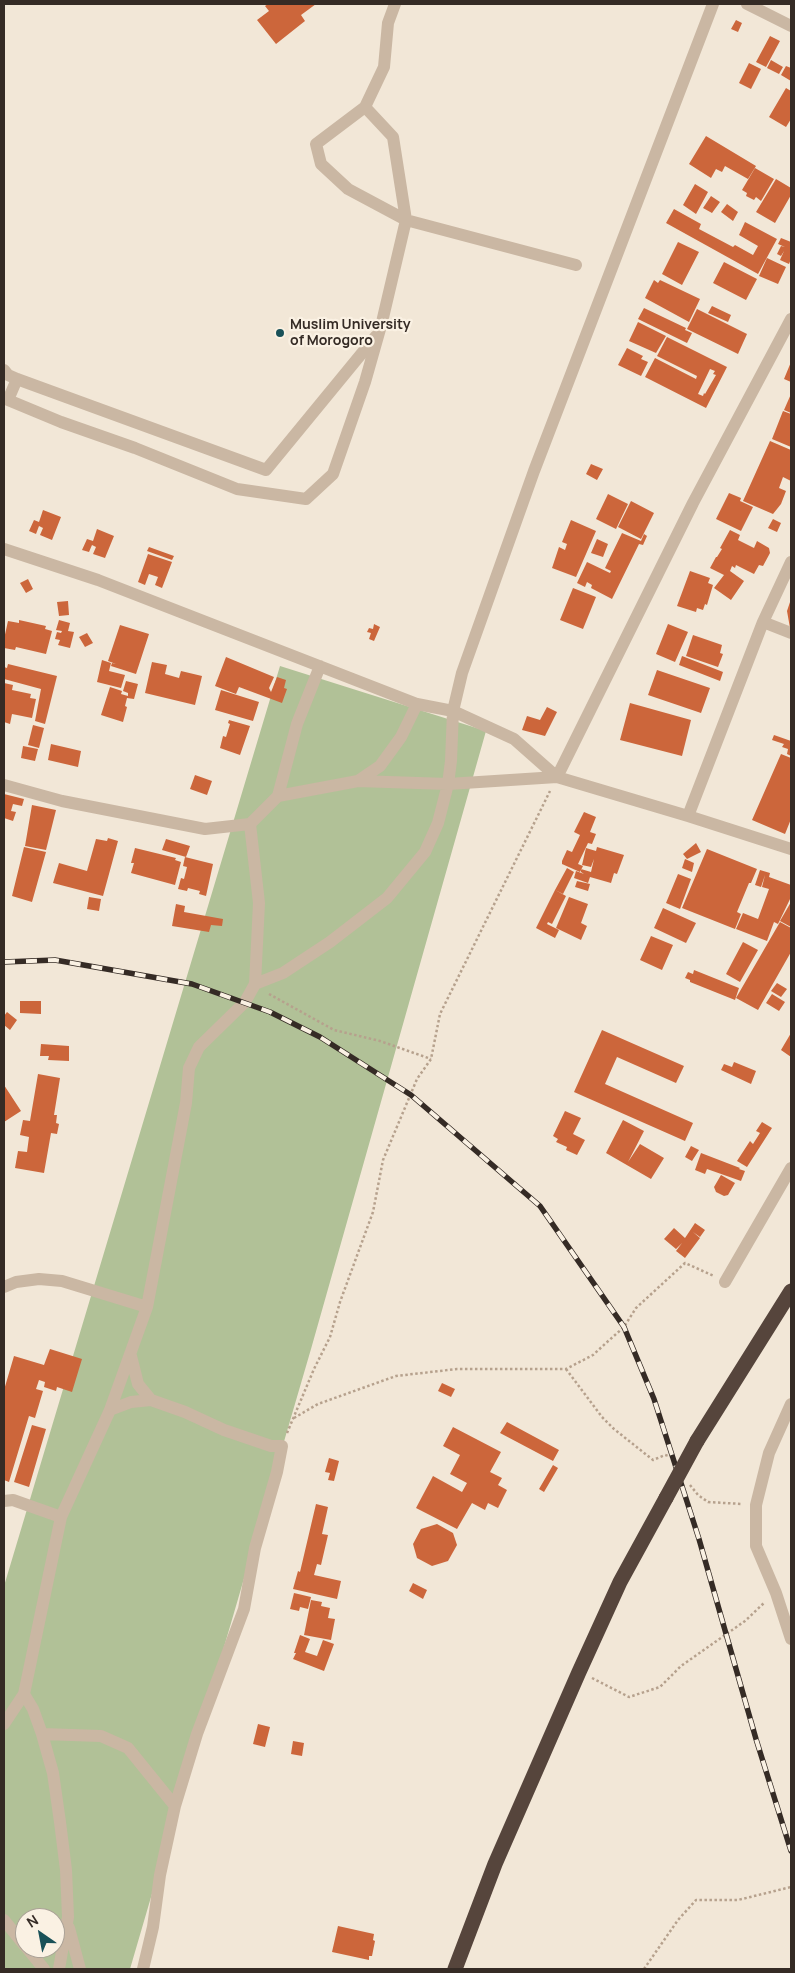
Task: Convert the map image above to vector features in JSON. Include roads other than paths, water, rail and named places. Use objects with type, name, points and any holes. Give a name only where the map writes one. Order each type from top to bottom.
[{"type":"highway","points":[[455,1969],[495,1864],[620,1582],[698,1441],[791,1291]]},
{"type":"street","points":[[395,4],[388,22],[384,66],[365,107],[316,144],[321,164],[348,189],[406,220],[576,265]]},
{"type":"street","points":[[254,984],[283,973],[330,942],[386,898],[426,852],[438,822],[448,784],[451,762],[453,710],[462,673],[534,471],[713,4]]},
{"type":"street","points":[[747,4],[791,26]]},
{"type":"street","points":[[17,379],[8,400],[61,422],[136,448],[237,489],[306,499],[333,474],[379,332],[406,220],[393,137],[365,107]]},
{"type":"street","points":[[557,777],[693,503],[791,319]]},
{"type":"street","points":[[4,370],[8,375],[17,379],[266,470],[379,332]]},
{"type":"street","points":[[4,549],[98,580],[417,704],[453,710],[514,739],[557,777]]},
{"type":"street","points":[[688,816],[763,622],[791,562]]},
{"type":"street","points":[[763,622],[791,633]]},
{"type":"street","points":[[4,785],[62,801],[205,829],[250,824],[278,796],[297,724],[320,666]]},
{"type":"street","points":[[358,781],[380,766],[400,737],[417,704]]},
{"type":"street","points":[[278,796],[358,781],[448,784],[557,777],[791,849]]},
{"type":"street","points":[[4,1724],[24,1694],[61,1517],[110,1410],[147,1307],[186,1104],[189,1068],[199,1047],[245,1002],[254,984],[259,903],[250,824]]},
{"type":"street","points":[[725,1282],[791,1168]]},
{"type":"street","points":[[4,1287],[16,1282],[39,1279],[62,1281],[147,1307]]},
{"type":"street","points":[[130,1355],[138,1384],[150,1400]]},
{"type":"street","points":[[110,1410],[131,1402],[150,1400],[185,1412],[224,1430],[271,1446],[282,1446],[277,1472],[254,1548],[244,1609],[197,1734],[175,1806],[160,1875],[153,1927],[143,1969]]},
{"type":"street","points":[[791,1404],[768,1452],[756,1505],[756,1546],[776,1593],[791,1639]]},
{"type":"street","points":[[4,1501],[13,1500],[61,1517]]},
{"type":"street","points":[[24,1694],[33,1710],[42,1734],[53,1772],[60,1822],[66,1870],[68,1922],[60,1969]]},
{"type":"street","points":[[42,1734],[101,1736],[128,1748],[175,1806]]},
{"type":"street","points":[[4,1920],[15,1934]]},
{"type":"street","points":[[68,1922],[80,1969]]},
{"type":"street","points":[[35,1958],[44,1969]]},
{"type":"railway","points":[[4,962],[55,960],[192,984],[270,1012],[320,1037],[411,1095],[540,1206],[624,1327],[654,1399],[699,1539],[756,1739],[791,1851]]},
{"type":"place","name":"Muslim University of Morogoro","points":[[280,333]]}]
